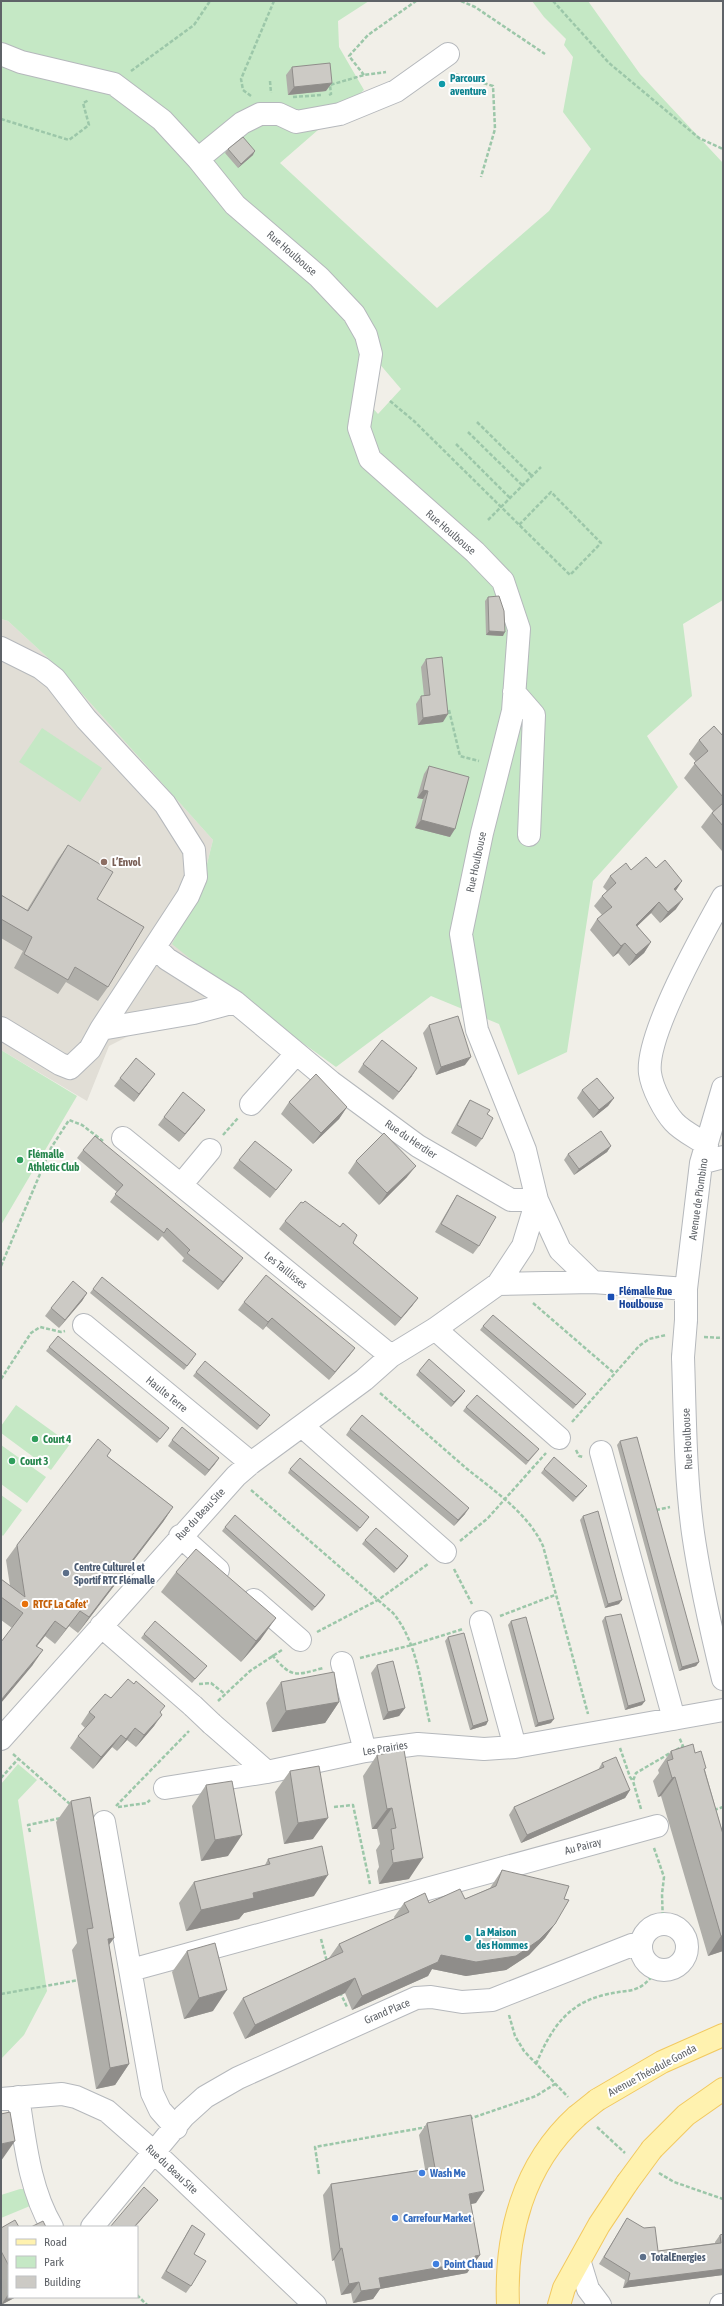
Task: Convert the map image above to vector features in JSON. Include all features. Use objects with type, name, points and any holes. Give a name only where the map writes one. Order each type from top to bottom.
[{"type":"main road","points":[[678,2054],[681,2047],[694,2035],[723,2023]]},
{"type":"main road","name":"Avenue Théodule Gonda","points":[[508,2305],[508,2255],[517,2212],[536,2170],[558,2136],[570,2123],[597,2100],[678,2054],[723,2034]]},
{"type":"main road","points":[[559,2305],[564,2288],[580,2262],[599,2225],[652,2149],[686,2115],[723,2089]]},
{"type":"street","name":"Rue Houlbouse","points":[[1,54],[20,62],[114,84],[162,120],[198,159],[235,205],[319,277],[354,314],[366,335],[371,354],[359,428],[370,459],[475,552],[503,581],[519,629],[513,711],[482,833],[461,934],[477,1030],[526,1150],[537,1200],[560,1250],[593,1282]]},
{"type":"street","points":[[198,159],[242,122],[260,114],[279,114],[296,122],[340,114],[396,91],[448,54]]},
{"type":"street","points":[[1,648],[41,668],[56,679],[86,719],[165,804],[194,850],[196,877],[188,896],[101,1029],[90,1049],[70,1068],[60,1064],[1,1028]]},
{"type":"street","points":[[514,692],[534,715],[529,835]]},
{"type":"street","points":[[710,1155],[674,1123],[658,1096],[650,1073],[652,1052],[669,1005],[696,945],[723,897]]},
{"type":"street","name":"Rue du Herdier","points":[[155,947],[167,959],[235,1002],[331,1082],[418,1146],[511,1200],[537,1200]]},
{"type":"street","points":[[101,1029],[194,1013],[235,1002]]},
{"type":"street","points":[[251,1104],[296,1054]]},
{"type":"street","name":"Avenue de Piombino","points":[[686,1289],[723,1088]]},
{"type":"street","name":"Les Taillisses","points":[[114,1140],[181,1185],[392,1356]]},
{"type":"street","points":[[181,1185],[210,1150]]},
{"type":"street","name":"Rue Houlbouse","points":[[435,1329],[504,1284],[523,1246],[537,1200]]},
{"type":"street","points":[[504,1284],[593,1282],[686,1289]]},
{"type":"street","name":"Rue Houlbouse","points":[[686,1289],[686,1320],[683,1357],[690,1504],[704,1596],[723,1678]]},
{"type":"street","name":"Haulte Terre","points":[[84,1325],[243,1469]]},
{"type":"street","points":[[435,1329],[559,1438]]},
{"type":"street","name":"Rue du Beau Site","points":[[7,1746],[101,1626],[180,1536],[243,1469],[364,1380],[392,1356],[435,1329]]},
{"type":"street","points":[[302,1426],[445,1552]]},
{"type":"street","points":[[601,1452],[674,1719]]},
{"type":"street","points":[[180,1536],[300,1640]]},
{"type":"street","points":[[481,1622],[515,1748]]},
{"type":"street","points":[[101,1626],[206,1712],[267,1772]]},
{"type":"street","points":[[342,1663],[365,1751]]},
{"type":"street","name":"Les Prairies","points":[[165,1788],[267,1772],[365,1751],[418,1744],[484,1749],[515,1748],[723,1710]]},
{"type":"street","points":[[104,1822],[152,2093],[160,2110],[176,2128]]},
{"type":"street","name":"Au Pairay","points":[[374,1904],[653,1828]]},
{"type":"street","points":[[130,1970],[374,1904]]},
{"type":"street","points":[[663,1924],[672,1925],[681,1932],[687,1943],[687,1951],[680,1965],[665,1971],[650,1967],[642,1957],[640,1944],[646,1932],[657,1925],[663,1924]]},
{"type":"street","name":"Grand Place","points":[[93,2226],[194,2107],[216,2089],[416,1998],[431,1998],[462,2002],[492,2000],[632,1945],[640,1944]]},
{"type":"street","name":"Rue du Beau Site","points":[[9,2098],[62,2094],[76,2097],[107,2111],[155,2153],[315,2305]]},
{"type":"street","points":[[9,2098],[32,2178],[43,2210],[51,2226]]},
{"type":"street","points":[[580,2262],[588,2289],[600,2305]]},
{"type":"path","points":[[258,97],[252,97],[243,90],[241,79],[274,1]]},
{"type":"path","points":[[364,75],[349,56],[368,35],[397,12],[416,1]]},
{"type":"path","points":[[461,1],[475,7],[544,54]]},
{"type":"path","points":[[553,1],[609,63],[699,138],[723,149]]},
{"type":"path","points":[[390,401],[414,421],[570,575],[602,543],[550,492],[520,525]]},
{"type":"path","points":[[477,422],[532,476]]},
{"type":"path","points":[[468,432],[523,486]]},
{"type":"path","points":[[456,444],[510,498]]},
{"type":"path","points":[[488,520],[542,467]]},
{"type":"path","points":[[449,710],[460,756],[499,766]]},
{"type":"path","points":[[210,1150],[251,1104]]},
{"type":"path","points":[[1,1266],[51,1148],[69,1120],[114,1140]]},
{"type":"path","points":[[504,1284],[614,1373]]},
{"type":"path","points":[[1,1379],[31,1333],[40,1327],[61,1332],[84,1325]]},
{"type":"path","points":[[206,1712],[250,1671],[272,1655],[337,1623],[378,1600],[445,1552],[488,1518],[614,1373],[644,1342],[660,1335],[669,1335]]},
{"type":"path","points":[[364,1380],[505,1500],[527,1520],[537,1534],[543,1546],[593,1733]]},
{"type":"path","points":[[243,1469],[400,1622],[412,1646],[435,1745]]},
{"type":"path","points":[[653,1510],[690,1504]]},
{"type":"path","points":[[445,1552],[481,1622]]},
{"type":"path","points":[[272,1655],[286,1671],[298,1675],[412,1646],[555,1595]]},
{"type":"path","points":[[633,1781],[636,1773],[640,1770],[682,1746],[674,1719]]},
{"type":"path","points":[[165,1788],[147,1803],[114,1808],[191,1728]]},
{"type":"path","points":[[614,1730],[630,1777],[653,1828],[664,1877],[662,1894],[663,1924]]},
{"type":"path","points":[[7,1746],[18,1758],[76,1809]]},
{"type":"path","points":[[1,1778],[18,1758]]},
{"type":"path","points":[[334,1808],[353,1805],[374,1904]]},
{"type":"path","points":[[711,1811],[723,1807]]},
{"type":"path","points":[[30,1832],[28,1825],[66,1817]]},
{"type":"path","points":[[316,1920],[329,1967]]},
{"type":"path","points":[[536,2064],[552,2029],[570,2010],[603,1995],[638,1989],[647,1983],[657,1970]]},
{"type":"path","points":[[1,1994],[84,1979]]},
{"type":"path","points":[[339,1989],[355,2025]]},
{"type":"path","points":[[466,2120],[536,2096],[556,2084]]},
{"type":"path","points":[[319,2174],[314,2147],[430,2126]]},
{"type":"path","points":[[138,2296],[147,2305]]},
{"type":"shaded area","name":"L’Envol","points":[[1,619],[8,621],[60,669],[213,840],[202,884],[225,987],[109,1046],[87,1101],[1,1050]]},
{"type":"green space","points":[[1,1],[369,1],[338,21],[339,47],[364,90],[280,163],[437,308],[549,211],[591,149],[563,112],[573,57],[564,45],[566,39],[544,17],[532,1],[588,1],[640,74],[723,163],[723,600],[683,624],[692,696],[647,736],[678,787],[593,881],[567,1052],[518,1075],[499,1024],[431,996],[336,1067],[225,987],[172,944],[202,884],[213,840],[60,669],[8,621],[1,619]],"holes":[[[372,355],[401,389],[378,414],[364,398]]]},
{"type":"green space","points":[[42,728],[102,768],[80,802],[19,762]]},
{"type":"green space","name":"Flémalle Athletic Club","points":[[1,1050],[77,1096],[1,1225]]},
{"type":"green space","name":"Court 4","points":[[16,1405],[70,1444],[51,1470],[1,1433],[1,1426]]},
{"type":"green space","name":"Court 3","points":[[1,1445],[46,1477],[27,1503],[1,1484]]},
{"type":"green space","points":[[1,1495],[22,1510],[3,1536],[1,1534]]},
{"type":"green space","points":[[18,1764],[37,1780],[18,1800],[47,1991],[24,2035],[1,2059],[1,1784]]},
{"type":"green space","points":[[20,2189],[26,2189],[32,2203],[30,2206],[1,2218],[1,2195]]},
{"type":"building","points":[[330,63],[332,83],[294,87],[292,67]]},
{"type":"building","points":[[243,137],[255,151],[241,164],[228,149]]},
{"type":"building","points":[[499,596],[504,611],[505,632],[489,631],[488,597]]},
{"type":"building","points":[[442,657],[448,714],[423,718],[421,696],[430,695],[426,659]]},
{"type":"building","points":[[714,726],[723,736],[723,797],[694,763],[708,751],[699,740]]},
{"type":"building","points":[[429,766],[469,777],[455,829],[421,820],[428,791],[423,790]]},
{"type":"building","points":[[723,803],[723,826],[712,813]]},
{"type":"building","points":[[68,845],[113,872],[97,899],[144,927],[108,987],[75,967],[68,980],[24,954],[32,937],[1,919],[1,895],[28,911]]},
{"type":"building","points":[[646,857],[656,868],[665,860],[682,881],[674,889],[683,899],[668,912],[659,902],[636,925],[651,942],[636,955],[625,943],[621,946],[597,919],[612,907],[602,896],[616,883],[610,876],[626,863],[631,870]]},
{"type":"building","points":[[458,1016],[471,1057],[441,1067],[429,1025]]},
{"type":"building","points":[[382,1040],[417,1068],[399,1092],[363,1064]]},
{"type":"building","points":[[136,1058],[155,1074],[139,1094],[120,1078]]},
{"type":"building","points":[[316,1074],[347,1107],[321,1133],[289,1102]]},
{"type":"building","points":[[597,1078],[614,1098],[599,1110],[582,1090]]},
{"type":"building","points":[[183,1092],[205,1110],[185,1134],[164,1117]]},
{"type":"building","points":[[470,1100],[490,1110],[487,1114],[493,1118],[482,1139],[457,1125]]},
{"type":"building","points":[[601,1131],[611,1146],[579,1169],[568,1154]]},
{"type":"building","points":[[384,1133],[416,1166],[387,1193],[356,1161]]},
{"type":"building","points":[[95,1136],[243,1258],[223,1282],[187,1253],[190,1250],[167,1228],[164,1233],[115,1194],[123,1185],[83,1150]]},
{"type":"building","points":[[255,1141],[292,1170],[276,1190],[239,1160]]},
{"type":"building","points":[[457,1195],[496,1217],[479,1246],[441,1224]]},
{"type":"building","points":[[305,1201],[340,1227],[343,1223],[357,1235],[353,1243],[418,1298],[401,1318],[285,1221],[301,1202],[303,1203]]},
{"type":"building","points":[[266,1275],[355,1348],[335,1372],[272,1318],[268,1322],[244,1302]]},
{"type":"building","points":[[102,1277],[196,1354],[187,1366],[93,1289]]},
{"type":"building","points":[[73,1281],[87,1293],[65,1320],[51,1308]]},
{"type":"building","points":[[493,1315],[586,1394],[576,1405],[483,1326]]},
{"type":"building","points":[[58,1336],[169,1428],[160,1439],[49,1347]]},
{"type":"building","points":[[429,1359],[465,1391],[454,1402],[419,1371]]},
{"type":"building","points":[[205,1361],[270,1415],[260,1426],[196,1372]]},
{"type":"building","points":[[477,1395],[539,1449],[528,1461],[466,1407]]},
{"type":"building","points":[[362,1415],[469,1508],[458,1520],[350,1429]]},
{"type":"building","points":[[182,1427],[219,1458],[209,1470],[172,1440]]},
{"type":"building","points":[[637,1437],[699,1662],[682,1667],[620,1441]]},
{"type":"building","name":"Centre Culturel et Sportif RTC Flémalle","points":[[98,1439],[111,1450],[107,1456],[173,1507],[89,1617],[80,1611],[66,1629],[55,1621],[36,1646],[43,1650],[1,1700],[1,1642],[23,1613],[1,1597],[1,1579],[25,1597],[17,1545]]},
{"type":"building","points":[[554,1457],[587,1486],[576,1497],[544,1469]]},
{"type":"building","points":[[300,1458],[369,1517],[360,1528],[290,1469]]},
{"type":"building","points":[[598,1511],[622,1600],[608,1604],[583,1516]]},
{"type":"building","points":[[235,1515],[325,1595],[315,1607],[225,1527]]},
{"type":"building","points":[[376,1528],[408,1556],[397,1569],[365,1540]]},
{"type":"building","points":[[196,1549],[276,1618],[256,1641],[176,1572]]},
{"type":"building","points":[[621,1614],[645,1701],[628,1706],[605,1617]]},
{"type":"building","points":[[526,1617],[554,1719],[538,1723],[511,1621]]},
{"type":"building","points":[[155,1621],[207,1666],[195,1679],[144,1634]]},
{"type":"building","points":[[464,1633],[488,1721],[473,1726],[448,1637]]},
{"type":"building","points":[[393,1661],[405,1708],[388,1712],[377,1665]]},
{"type":"building","points":[[334,1672],[339,1702],[286,1711],[281,1682]]},
{"type":"building","points":[[128,1679],[134,1684],[136,1681],[165,1706],[160,1712],[162,1715],[144,1735],[135,1728],[126,1739],[121,1735],[101,1757],[78,1736],[95,1717],[89,1712],[105,1694],[111,1698]]},
{"type":"building","points":[[693,1744],[695,1753],[701,1751],[706,1768],[704,1769],[723,1834],[723,1936],[721,1936],[675,1777],[672,1778],[667,1761],[673,1759],[671,1751]]},
{"type":"building","points":[[404,1750],[423,1858],[393,1863],[391,1850],[394,1849],[391,1829],[396,1828],[392,1808],[387,1809],[377,1755]]},
{"type":"building","points":[[616,1757],[630,1790],[527,1835],[514,1807],[604,1767],[602,1763]]},
{"type":"building","points":[[319,1766],[328,1818],[298,1823],[290,1771]]},
{"type":"building","points":[[232,1781],[242,1835],[215,1840],[206,1785]]},
{"type":"building","points":[[90,1797],[114,1938],[108,1939],[129,2064],[110,2068],[87,1929],[93,1928],[71,1801]]},
{"type":"building","points":[[322,1846],[328,1875],[253,1893],[254,1898],[201,1910],[194,1882],[270,1864],[268,1859]]},
{"type":"building","points":[[502,1870],[569,1886],[564,1899],[569,1900],[555,1924],[539,1940],[516,1956],[476,1962],[441,1955],[438,1962],[362,1996],[355,1978],[255,2025],[243,1998],[343,1952],[339,1944],[409,1912],[404,1903],[425,1893],[429,1903],[460,1889],[465,1899],[496,1886]]},
{"type":"building","points":[[215,1943],[227,1990],[199,1998],[187,1951]]},
{"type":"building","points":[[10,2112],[15,2141],[1,2144],[1,2114]]},
{"type":"building","name":"Carrefour Market","points":[[471,2115],[484,2191],[469,2194],[480,2255],[475,2256],[476,2261],[379,2278],[381,2288],[361,2291],[359,2282],[349,2284],[342,2248],[340,2249],[331,2184],[435,2168],[427,2123]]},
{"type":"building","points":[[144,2187],[158,2200],[135,2226],[111,2226]]},
{"type":"building","points":[[627,2218],[644,2228],[655,2227],[658,2251],[721,2243],[720,2235],[723,2234],[723,2269],[628,2281],[630,2273],[604,2257]]},
{"type":"building","points":[[15,2220],[18,2226],[8,2226],[8,2264],[1,2251],[1,2228]]},
{"type":"building","points":[[43,2221],[46,2226],[33,2226]]},
{"type":"building","points":[[192,2225],[205,2234],[194,2254],[206,2261],[191,2286],[166,2271]]},
{"type":"place","name":"Parcours aventure","points":[[442,84]]},
{"type":"place","name":"L’Envol","points":[[104,862]]},
{"type":"place","name":"Flémalle Athletic Club","points":[[20,1160]]},
{"type":"place","name":"Flémalle Rue Houlbouse","points":[[611,1297]]},
{"type":"place","name":"Court 4","points":[[35,1439]]},
{"type":"place","name":"Court 3","points":[[12,1461]]},
{"type":"place","name":"Centre Culturel et Sportif RTC Flémalle","points":[[66,1573]]},
{"type":"place","name":"RTCF La Cafet'","points":[[25,1604]]},
{"type":"place","name":"La Maison des Hommes","points":[[468,1938]]},
{"type":"place","name":"Wash Me","points":[[422,2173]]},
{"type":"place","name":"Carrefour Market","points":[[395,2218]]},
{"type":"place","name":"TotalEnergies","points":[[643,2257]]},
{"type":"place","name":"Point Chaud","points":[[436,2264]]}]
